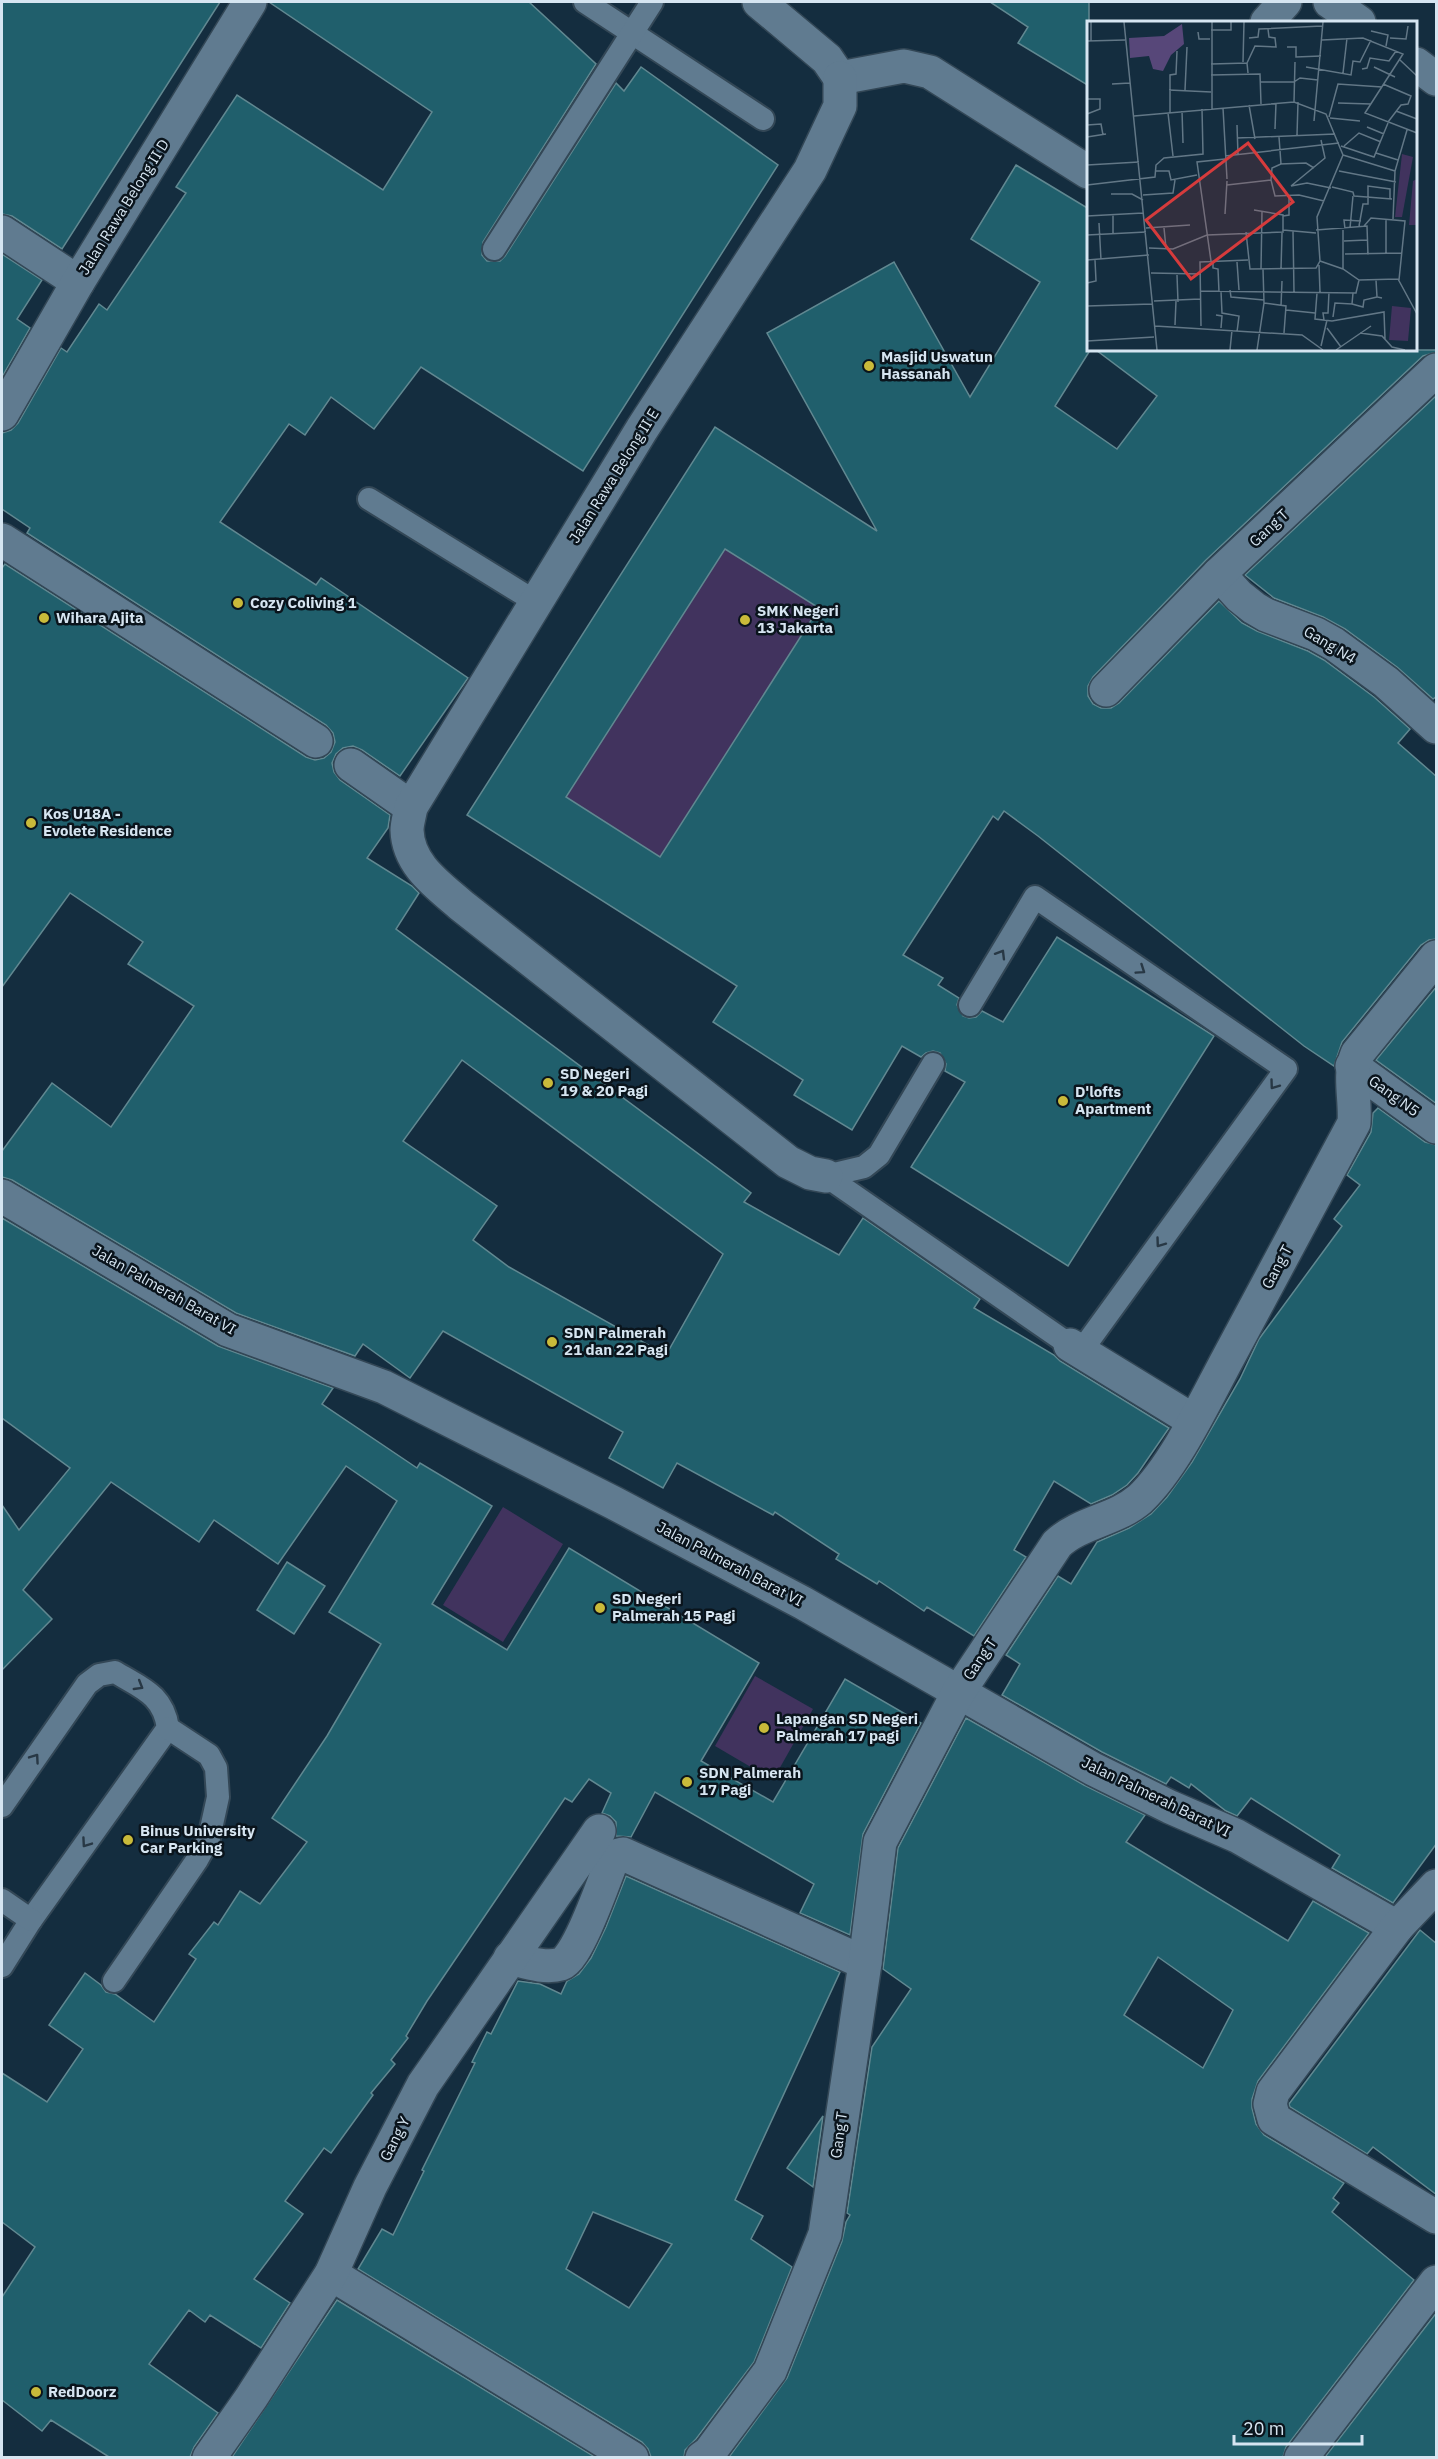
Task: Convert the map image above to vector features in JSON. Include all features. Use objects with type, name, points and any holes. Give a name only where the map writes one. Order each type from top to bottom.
[{"type":"street","name":"Jalan Rawa Belong II D","points":[[2,414],[78,282],[250,2]]},
{"type":"street","points":[[759,2],[827,59],[840,78],[904,66],[930,72],[1087,171]]},
{"type":"street","points":[[1268,21],[1285,2]]},
{"type":"street","points":[[1330,2],[1358,21]]},
{"type":"street","points":[[1417,65],[1437,79]]},
{"type":"street","name":"Jalan Rawa Belong II E","points":[[411,807],[642,429],[810,170],[840,106],[840,78]]},
{"type":"street","points":[[2,232],[78,282]]},
{"type":"street","name":"Gang T","points":[[1106,690],[1219,574],[1437,370]]},
{"type":"street","points":[[2,540],[316,741]]},
{"type":"street","name":"Gang N4","points":[[1219,574],[1239,596],[1254,608],[1266,615],[1316,633],[1334,644],[1386,682],[1437,727]]},
{"type":"street","points":[[351,765],[411,807],[407,831],[413,854],[423,872],[462,906],[788,1162],[810,1173],[826,1176]]},
{"type":"street","points":[[1352,1066],[1357,1054],[1437,957]]},
{"type":"street","name":"Gang T","points":[[702,2457],[709,2454],[770,2371],[825,2234],[865,1963],[880,1842],[949,1688],[1057,1544],[1070,1534],[1122,1511],[1140,1499],[1162,1474],[1194,1421],[1354,1123],[1352,1066]]},
{"type":"street","name":"Gang N5","points":[[1352,1066],[1437,1127]]},
{"type":"street","name":"Jalan Palmerah Barat VI","points":[[2,1196],[228,1330],[384,1387],[614,1503],[782,1592],[1093,1769],[1170,1807],[1237,1836],[1397,1927]]},
{"type":"street","points":[[1070,1345],[1194,1421]]},
{"type":"street","name":"Gang Y","points":[[209,2457],[257,2389],[331,2274],[370,2187],[423,2085],[599,1832]]},
{"type":"street","points":[[510,1958],[551,1966],[564,1964],[576,1948],[615,1856],[623,1854],[865,1963]]},
{"type":"street","points":[[1433,1898],[1397,1927],[1273,2092],[1270,2104],[1274,2119],[1437,2217]]},
{"type":"street","points":[[331,2274],[632,2457]]},
{"type":"street","points":[[1301,2457],[1437,2282]]},
{"type":"lane","points":[[585,2],[764,118]]},
{"type":"lane","points":[[494,249],[652,2]]},
{"type":"lane","points":[[369,499],[536,602]]},
{"type":"lane","points":[[826,1176],[1070,1345],[1087,1344],[1286,1068],[1035,897],[970,1005]]},
{"type":"lane","points":[[826,1176],[864,1167],[879,1155],[933,1065]]},
{"type":"lane","points":[[2,1806],[87,1684],[99,1675],[115,1672],[154,1695],[166,1712],[168,1728],[31,1920],[2,1966]]},
{"type":"lane","points":[[114,1981],[197,1860],[209,1838],[216,1808],[218,1797],[216,1768],[209,1755],[168,1728]]},
{"type":"lane","points":[[2,1900],[31,1920]]},
{"type":"shaded area","points":[[725,549],[819,608],[660,857],[566,797]]},
{"type":"shaded area","points":[[503,1507],[563,1544],[503,1642],[443,1605]]},
{"type":"shaded area","name":"Lapangan SD Negeri Palmerah 17 pagi","points":[[755,1676],[813,1709],[773,1780],[715,1746]]},
{"type":"building","points":[[2,2],[220,2],[62,249],[12,216],[2,214]]},
{"type":"building","points":[[269,2],[529,2],[596,64],[483,242],[482,255],[487,261],[500,261],[505,256],[616,83],[624,91],[641,67],[778,165],[583,471],[421,367],[374,429],[331,397],[305,435],[289,424],[220,522],[316,585],[321,578],[468,678],[400,776],[353,746],[343,748],[336,754],[332,763],[334,772],[340,780],[390,815],[388,828],[367,858],[412,886],[419,893],[396,929],[751,1193],[744,1202],[839,1255],[863,1218],[980,1299],[974,1308],[1054,1355],[1060,1361],[1169,1428],[1138,1473],[1127,1485],[1112,1495],[1091,1504],[1054,1481],[1014,1550],[1026,1557],[974,1636],[927,1607],[924,1611],[879,1581],[877,1584],[836,1559],[839,1554],[775,1512],[773,1515],[677,1463],[663,1488],[609,1458],[623,1432],[443,1331],[410,1378],[363,1344],[355,1356],[236,1313],[12,1180],[2,1177],[2,1151],[52,1083],[111,1127],[194,1006],[128,964],[143,942],[70,893],[2,987],[2,568],[5,564],[306,757],[315,760],[324,758],[331,752],[335,742],[333,733],[326,725],[27,533],[30,528],[2,509],[2,433],[11,430],[18,423],[61,348],[67,352],[99,304],[107,310],[186,193],[176,187],[237,95],[383,190],[432,112]],"holes":[[[462,1060],[723,1254],[666,1355],[509,1267],[473,1240],[497,1206],[403,1141]]]},
{"type":"building","points":[[990,2],[1089,2],[1087,85],[1018,43],[1028,27]]},
{"type":"building","points":[[1016,165],[1087,208],[1087,351],[1089,352],[1055,406],[1117,449],[1157,396],[1097,351],[1437,350],[1437,352],[1423,356],[1206,560],[1093,677],[1088,686],[1088,696],[1093,704],[1101,708],[1111,708],[1119,703],[1219,601],[1242,623],[1324,660],[1374,697],[1410,729],[1398,743],[1437,777],[1437,939],[1429,940],[1421,945],[1342,1042],[1334,1066],[1304,1046],[1004,811],[998,820],[993,816],[903,955],[943,978],[938,985],[959,998],[957,1005],[963,1016],[976,1017],[982,1011],[1003,1022],[1057,937],[1214,1036],[1068,1266],[911,1167],[965,1082],[945,1071],[946,1064],[940,1053],[933,1051],[921,1057],[902,1046],[852,1130],[794,1095],[803,1080],[713,1022],[737,986],[467,815],[715,427],[877,531],[767,333],[894,262],[970,397],[1040,282],[971,239]],"holes":[[[725,549],[819,608],[660,857],[566,797]]]},
{"type":"building","points":[[2,254],[42,280],[17,319],[30,328],[2,377]]},
{"type":"building","points":[[1437,395],[1437,696],[1433,699],[1397,667],[1345,629],[1323,617],[1274,598],[1245,575]]},
{"type":"building","points":[[1437,986],[1437,1104],[1376,1060]]},
{"type":"building","points":[[1378,1108],[1425,1142],[1437,1145],[1437,1843],[1393,1903],[1332,1868],[1340,1855],[1251,1798],[1237,1816],[1226,1811],[1191,1784],[1189,1788],[1171,1777],[1166,1784],[1102,1752],[1002,1695],[1020,1664],[1006,1655],[1058,1576],[1071,1584],[1097,1542],[1129,1528],[1151,1514],[1167,1497],[1192,1462],[1240,1379],[1259,1339],[1342,1226],[1334,1219],[1360,1185],[1347,1175],[1371,1132],[1373,1113]]},
{"type":"building","points":[[2,1218],[218,1346],[333,1388],[322,1404],[417,1468],[420,1463],[492,1506],[432,1604],[507,1650],[569,1548],[759,1663],[701,1761],[773,1802],[845,1679],[921,1723],[863,1834],[850,1935],[800,1913],[814,1884],[655,1792],[631,1837],[616,1836],[616,1822],[610,1816],[602,1813],[611,1793],[589,1779],[572,1802],[565,1798],[427,2001],[406,2036],[408,2038],[391,2060],[395,2064],[371,2093],[373,2095],[331,2153],[324,2148],[285,2201],[303,2214],[254,2279],[290,2303],[261,2348],[210,2315],[205,2322],[189,2310],[149,2364],[218,2413],[194,2447],[190,2457],[109,2457],[51,2420],[42,2431],[2,2400],[2,2297],[35,2247],[2,2222],[2,2073],[47,2102],[83,2049],[49,2025],[85,1973],[101,1985],[106,1992],[115,1994],[154,2022],[196,1959],[189,1954],[214,1922],[218,1925],[240,1891],[260,1904],[307,1842],[272,1818],[327,1736],[381,1644],[329,1612],[397,1501],[346,1466],[278,1564],[214,1520],[199,1542],[111,1482],[23,1590],[52,1619],[2,1670],[2,1505],[19,1530],[70,1468],[2,1418]]},
{"type":"building","points":[[287,1562],[325,1586],[294,1634],[257,1610]]},
{"type":"building","points":[[966,1718],[1084,1785],[1145,1815],[1126,1842],[1288,1941],[1313,1901],[1369,1933],[1258,2081],[1252,2099],[1252,2108],[1256,2124],[1264,2135],[1344,2183],[1333,2198],[1339,2203],[1332,2212],[1414,2280],[1286,2447],[1283,2457],[729,2457],[787,2378],[842,2241],[850,2215],[847,2213],[872,2047],[911,1989],[883,1969],[898,1848]],"holes":[[[1158,1957],[1233,2010],[1203,2068],[1124,2015]]]},
{"type":"building","points":[[626,1876],[840,1972],[735,2200],[763,2216],[751,2239],[792,2267],[754,2362],[696,2439],[685,2450],[684,2457],[651,2457],[642,2442],[358,2269],[382,2229],[393,2235],[475,2063],[472,2062],[487,2032],[491,2034],[518,1981],[540,1984],[561,1994],[567,1981],[579,1974],[591,1958]],"holes":[[[593,2212],[672,2244],[629,2308],[566,2269]]]},
{"type":"building","points":[[1420,1930],[1437,1944],[1437,2195],[1373,2147],[1367,2154],[1290,2107],[1289,2104]]},
{"type":"building","points":[[823,2116],[813,2187],[787,2168]]},
{"type":"building","points":[[337,2300],[595,2457],[232,2457]]},
{"type":"building","points":[[1437,2312],[1437,2457],[1325,2457]]},
{"type":"place","name":"Masjid Uswatun Hassanah","points":[[869,366]]},
{"type":"place","name":"Cozy Coliving 1","points":[[238,603]]},
{"type":"place","name":"Wihara Ajita","points":[[44,618]]},
{"type":"place","name":"SMK Negeri 13 Jakarta","points":[[745,620]]},
{"type":"place","name":"Kos U18A - Evolete Residence","points":[[31,823]]},
{"type":"place","name":"SD Negeri 19 & 20 Pagi","points":[[548,1083]]},
{"type":"place","name":"D'lofts Apartment","points":[[1063,1101]]},
{"type":"place","name":"SDN Palmerah 21 dan 22 Pagi","points":[[552,1342]]},
{"type":"place","name":"SD Negeri Palmerah 15 Pagi","points":[[600,1608]]},
{"type":"place","name":"Lapangan SD Negeri Palmerah 17 pagi","points":[[764,1728]]},
{"type":"place","name":"SDN Palmerah 17 Pagi","points":[[687,1782]]},
{"type":"place","name":"Binus University Car Parking","points":[[128,1840]]},
{"type":"place","name":"RedDoorz","points":[[36,2392]]}]
